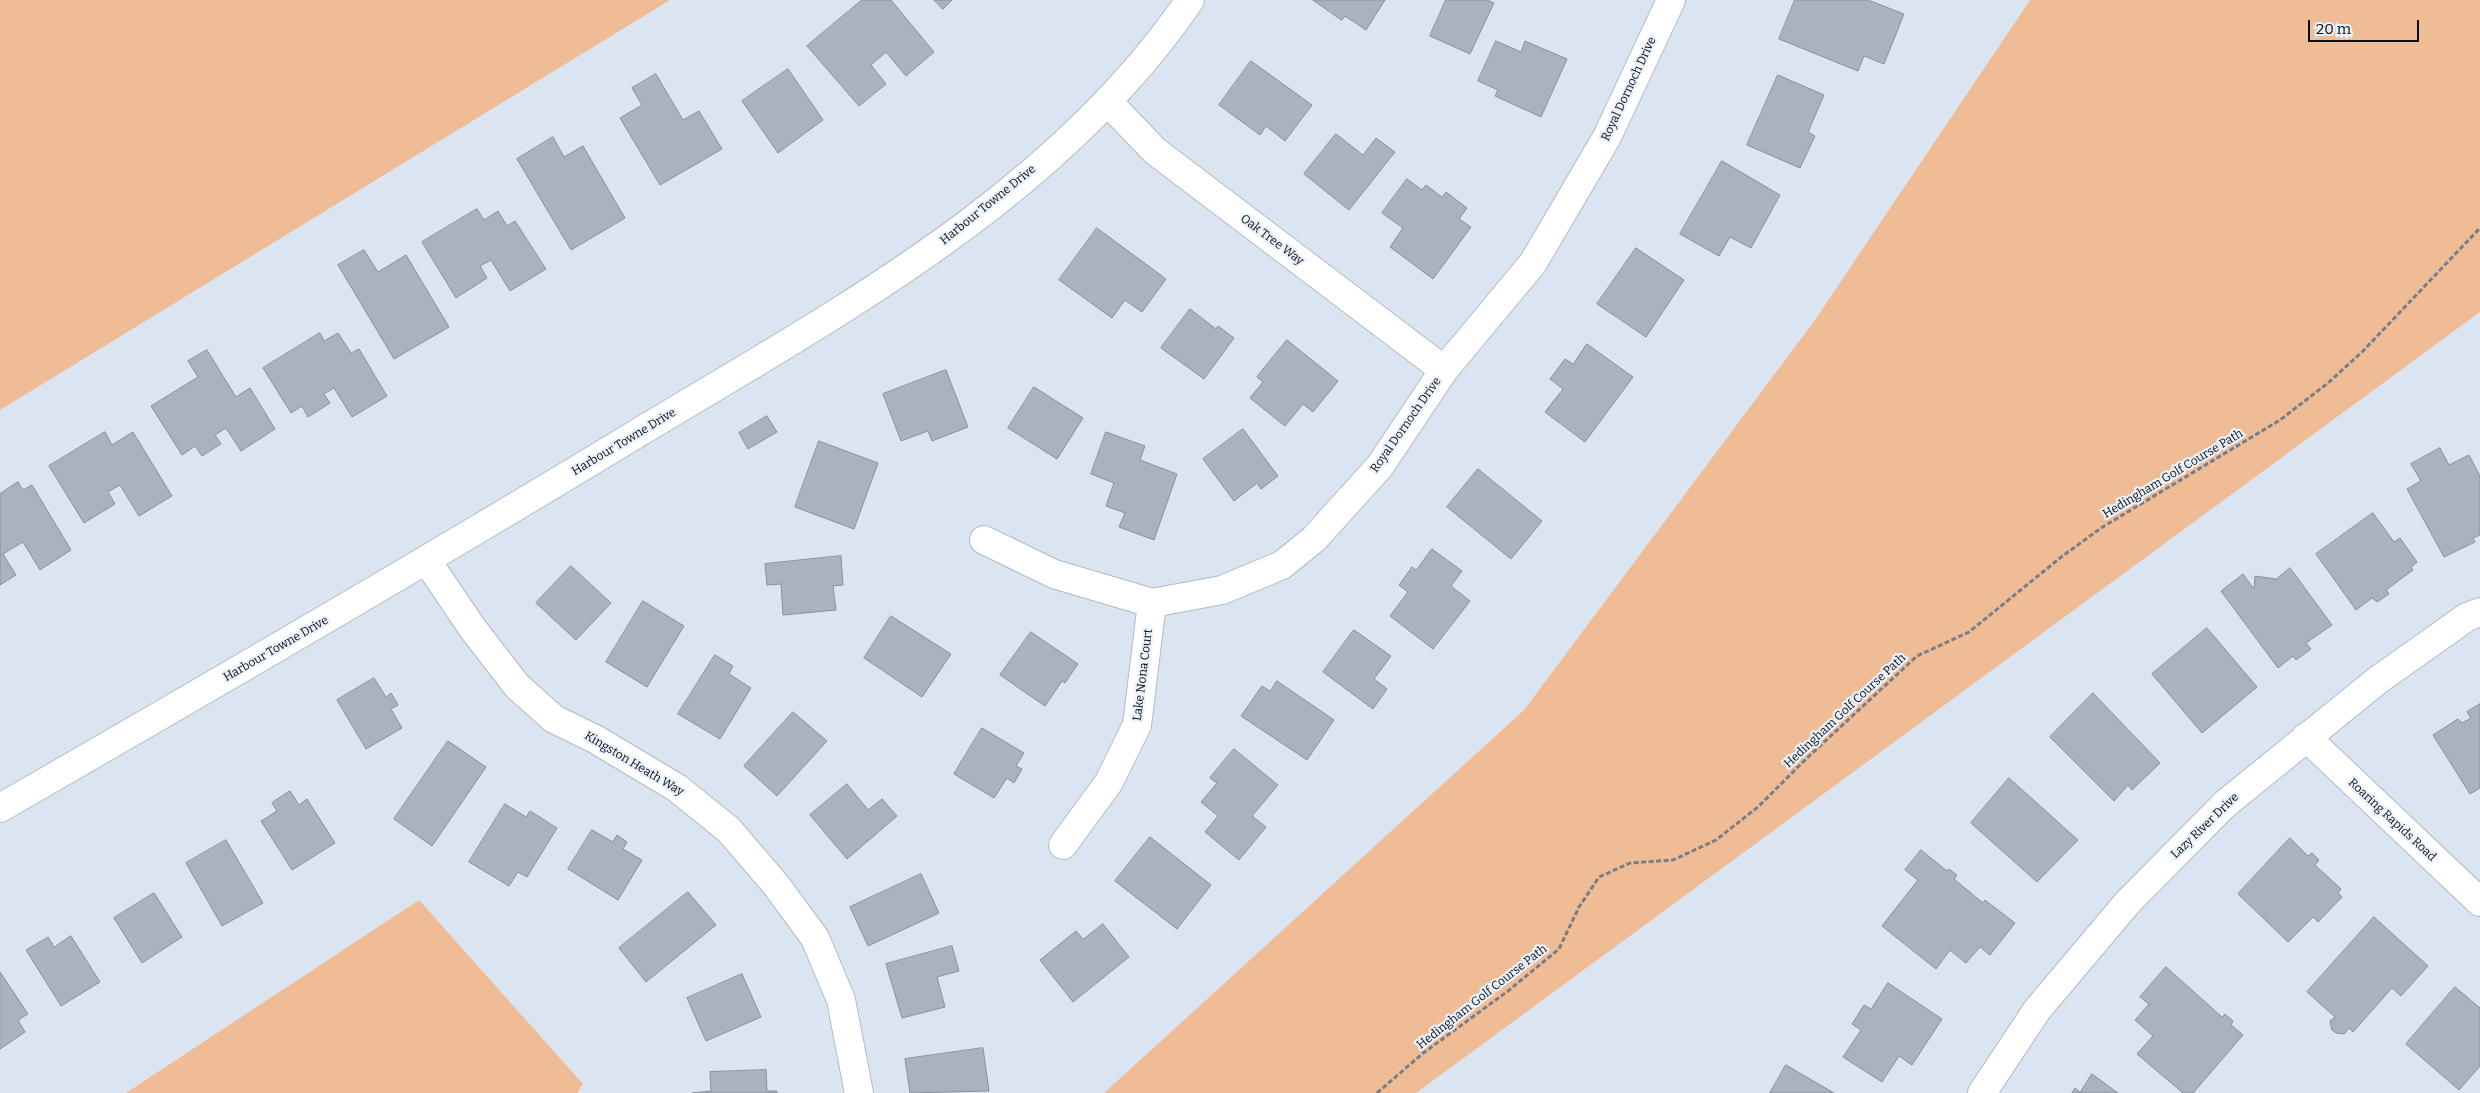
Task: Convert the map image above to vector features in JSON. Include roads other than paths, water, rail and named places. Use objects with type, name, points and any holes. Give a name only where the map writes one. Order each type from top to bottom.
[{"type":"street","name":"Harbour Towne Drive","points":[[0,808],[427,561],[884,284],[973,220],[1108,102],[1176,20],[1190,0]]},
{"type":"street","name":"Royal Dornoch Drive","points":[[984,540],[1054,574],[1152,604],[1222,590],[1282,564],[1314,539],[1380,466],[1444,370],[1533,264],[1608,136],[1666,2]]},
{"type":"street","name":"Oak Tree Way","points":[[1108,102],[1155,151],[1444,370]]},
{"type":"street","name":"Kingston Heath Way","points":[[427,561],[473,629],[517,686],[554,719],[595,739],[677,788],[729,830],[776,885],[815,938],[841,1000],[859,1093]]},
{"type":"street","name":"Lake Nona Court","points":[[1063,845],[1109,782],[1137,725],[1152,604]]},
{"type":"street","name":"Lazy River Drive","points":[[1982,1093],[2037,1010],[2128,902],[2225,804],[2378,680],[2467,617],[2480,612]]},
{"type":"street","name":"Roaring Rapids Road","points":[[2306,737],[2480,902]]}]
